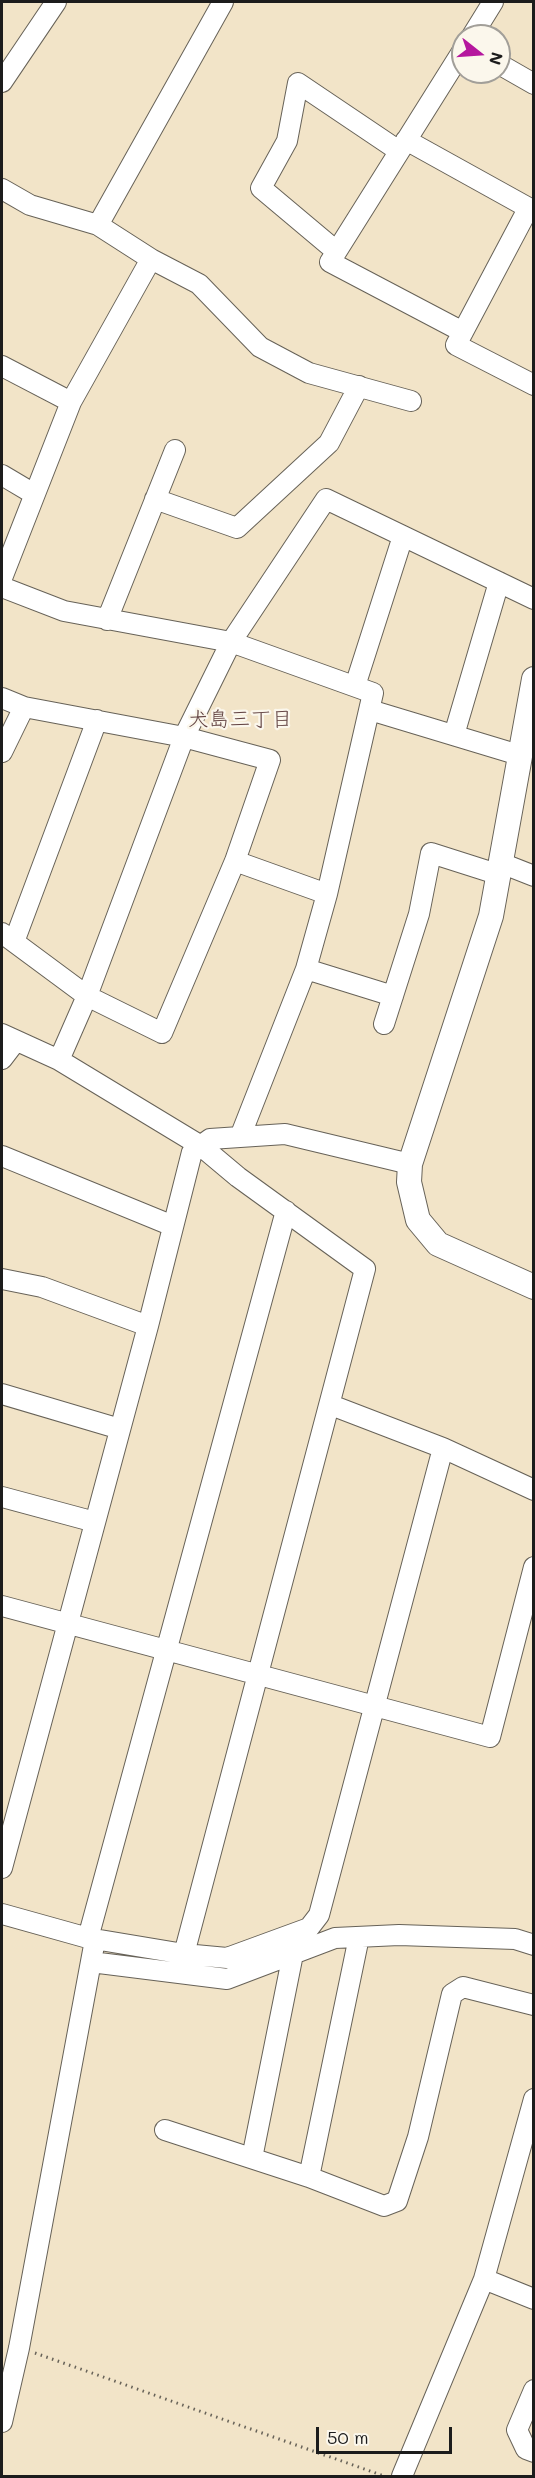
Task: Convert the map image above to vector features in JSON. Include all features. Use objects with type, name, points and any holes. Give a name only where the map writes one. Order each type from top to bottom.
[{"type":"street","points":[[2,82],[56,2]]},
{"type":"street","points":[[98,225],[224,2]]},
{"type":"street","points":[[480,24],[494,2]]},
{"type":"street","points":[[451,69],[330,262],[463,332]]},
{"type":"street","points":[[511,71],[534,84]]},
{"type":"street","points":[[336,251],[261,188],[287,141],[298,82],[403,146],[531,210],[456,345],[534,385]]},
{"type":"street","points":[[2,189],[30,205],[98,225],[151,259],[199,284],[260,347],[309,373],[411,401]]},
{"type":"street","points":[[2,578],[71,402],[151,259]]},
{"type":"street","points":[[3,368],[71,402]]},
{"type":"street","points":[[155,499],[237,528],[329,443],[359,386]]},
{"type":"street","points":[[107,620],[175,450]]},
{"type":"street","points":[[2,475],[34,495]]},
{"type":"street","points":[[59,1060],[87,996],[184,737],[231,642],[326,499],[534,599]]},
{"type":"street","points":[[355,686],[403,536]]},
{"type":"street","points":[[454,735],[499,582]]},
{"type":"street","points":[[2,587],[64,611],[231,642],[373,693],[327,894],[306,969],[240,1137]]},
{"type":"street","points":[[534,679],[491,916],[410,1164],[409,1182],[418,1220],[438,1244],[466,1259],[534,1287]]},
{"type":"street","points":[[2,698],[24,707],[97,720],[184,737],[270,760],[234,861],[162,1033],[87,996],[8,937],[97,720]]},
{"type":"street","points":[[2,752],[24,707]]},
{"type":"street","points":[[370,710],[519,755]]},
{"type":"street","points":[[384,1024],[419,914],[431,853],[534,876]]},
{"type":"street","points":[[234,861],[327,894]]},
{"type":"street","points":[[306,969],[393,996]]},
{"type":"street","points":[[2,1059],[8,1038],[59,1060],[201,1146],[365,1269],[331,1405],[184,1954]]},
{"type":"street","points":[[2,1868],[148,1326],[192,1152],[210,1139],[285,1134],[410,1164]]},
{"type":"street","points":[[2,1156],[173,1226]]},
{"type":"street","points":[[2,2422],[19,2348],[91,1962],[92,1939],[165,1651],[286,1211]]},
{"type":"street","points":[[2,1279],[42,1287],[148,1326]]},
{"type":"street","points":[[2,1394],[120,1429]]},
{"type":"street","points":[[331,1405],[443,1448],[534,1490]]},
{"type":"street","points":[[2,1914],[92,1939],[184,1954],[227,1958],[309,1928],[319,1915],[443,1448]]},
{"type":"street","points":[[2,1497],[95,1522]]},
{"type":"street","points":[[2,1606],[490,1737],[534,1567]]},
{"type":"street","points":[[91,1962],[226,1979],[335,1938],[399,1935],[515,1939],[534,1945]]},
{"type":"street","points":[[309,2177],[359,1937]]},
{"type":"street","points":[[252,2158],[293,1954]]},
{"type":"street","points":[[165,2130],[309,2177],[384,2206],[397,2200],[418,2137],[452,1994],[463,1987],[534,2006]]},
{"type":"street","points":[[402,2476],[484,2279],[534,2099]]},
{"type":"street","points":[[484,2279],[534,2299]]},
{"type":"street","points":[[534,2390],[517,2430],[526,2448],[534,2452]]},
{"type":"path","points":[[19,2348],[74,2365],[384,2476]]},
{"type":"district","name":"犬島三丁目","points":[[240,720]]}]
